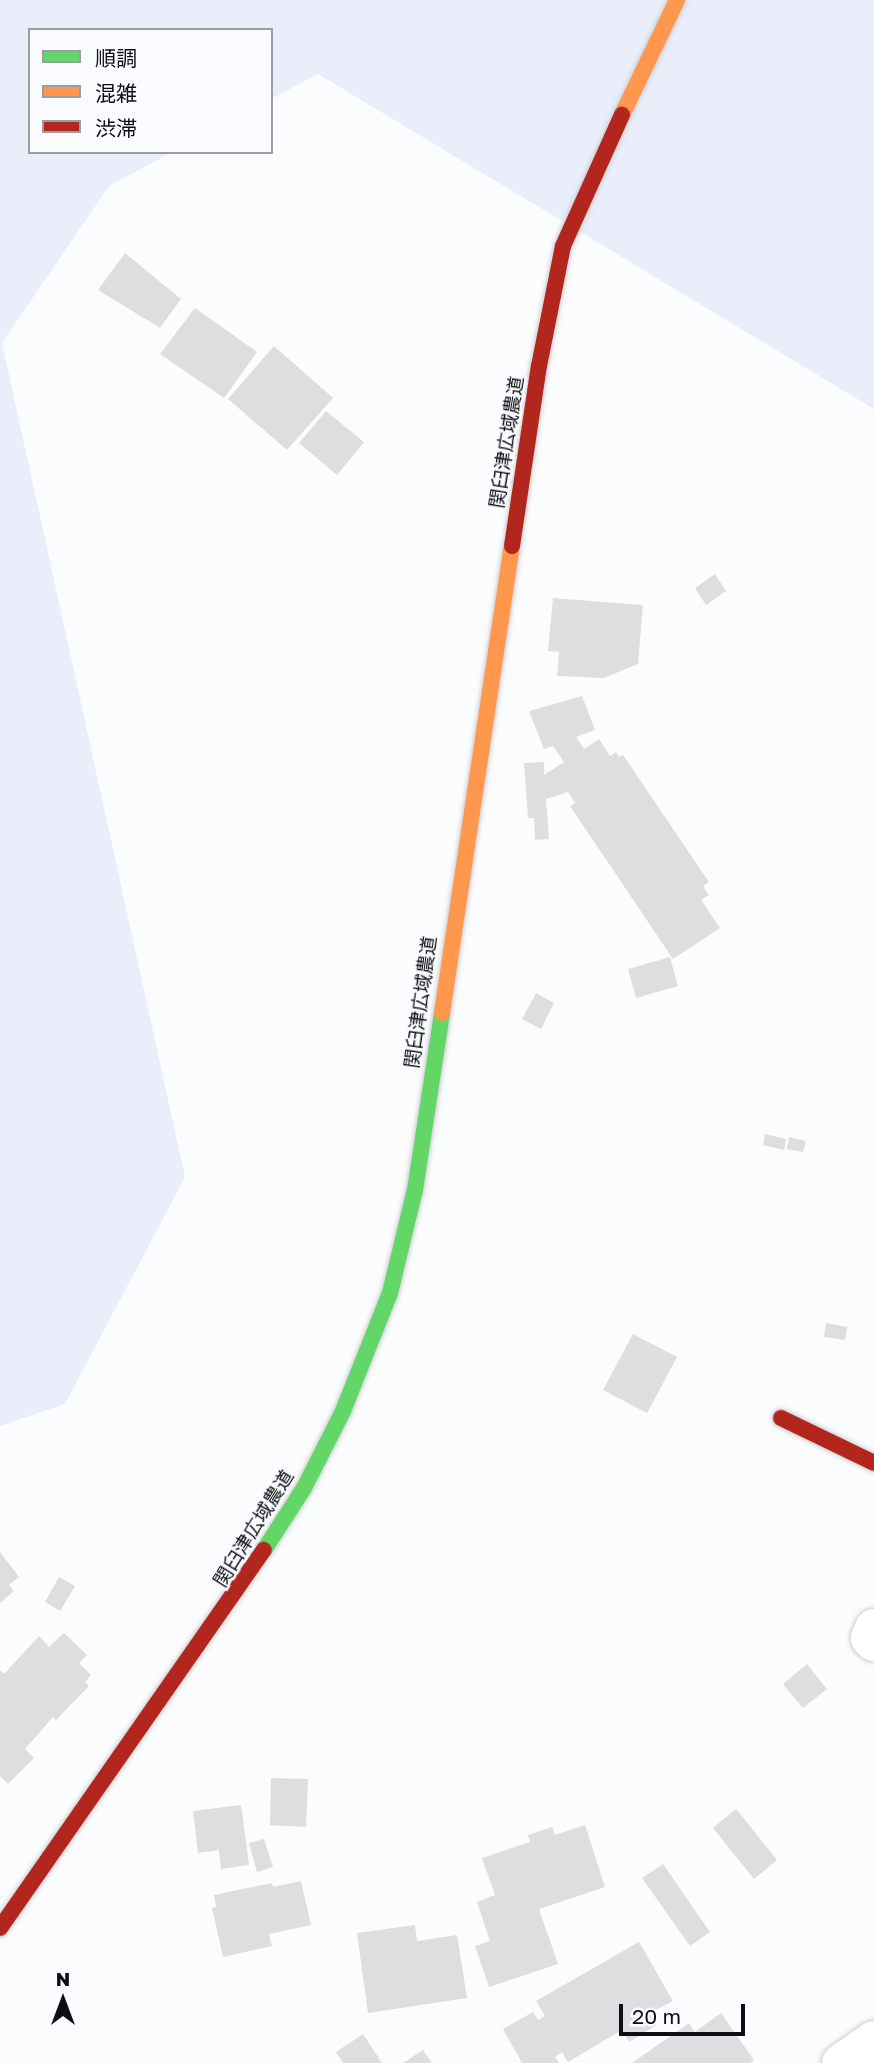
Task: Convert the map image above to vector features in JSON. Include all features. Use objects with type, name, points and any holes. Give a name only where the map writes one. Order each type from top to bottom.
[{"type":"street","name":"関臼津広域農道","points":[[0,1928],[227,1607],[304,1488],[343,1411],[390,1293],[415,1190],[530,422],[564,246],[604,151],[677,0]]},
{"type":"street","points":[[781,1418],[874,1463]]},
{"type":"street","points":[[874,1628],[870,1638],[874,1642]]},
{"type":"street","points":[[841,2063],[874,2040]]},
{"type":"shaded area","points":[[0,0],[874,0],[874,409],[318,74],[273,98],[273,28],[28,28],[28,154],[168,154],[109,186],[2,343],[185,1177],[65,1404],[0,1426]]},
{"type":"building","points":[[125,253],[181,299],[160,328],[98,290]]},
{"type":"building","points":[[195,308],[257,352],[224,398],[160,354]]},
{"type":"building","points":[[274,346],[333,398],[287,450],[228,399]]},
{"type":"building","points":[[326,411],[364,442],[337,475],[299,443]]},
{"type":"building","points":[[715,574],[726,591],[706,605],[695,588]]},
{"type":"building","points":[[553,598],[643,605],[638,664],[604,678],[557,676],[559,652],[548,651]]},
{"type":"building","points":[[582,696],[595,730],[576,737],[584,749],[599,739],[610,756],[616,752],[619,757],[623,755],[709,882],[703,886],[709,895],[701,900],[720,928],[673,959],[570,806],[575,803],[568,792],[546,799],[549,839],[535,840],[534,818],[528,818],[524,763],[544,762],[544,775],[564,762],[553,746],[544,749],[529,711]]},
{"type":"building","points":[[670,957],[678,986],[636,998],[628,969]]},
{"type":"building","points":[[536,993],[554,1003],[541,1029],[522,1019]]},
{"type":"building","points":[[765,1134],[786,1139],[784,1150],[763,1145]]},
{"type":"building","points":[[789,1137],[806,1141],[803,1152],[787,1149]]},
{"type":"building","points":[[826,1323],[847,1327],[845,1340],[824,1337]]},
{"type":"building","points":[[633,1334],[677,1357],[647,1413],[603,1390]]},
{"type":"building","points":[[0,1552],[19,1577],[9,1585],[14,1591],[0,1603]]},
{"type":"building","points":[[59,1577],[75,1586],[60,1611],[45,1602]]},
{"type":"building","points":[[64,1633],[87,1655],[79,1663],[91,1675],[85,1682],[89,1686],[56,1720],[53,1717],[25,1749],[34,1758],[8,1784],[0,1776],[0,1670],[4,1674],[39,1636],[49,1647]]},
{"type":"building","points":[[807,1664],[827,1689],[803,1708],[783,1684]]},
{"type":"building","points":[[271,1778],[308,1779],[306,1827],[270,1825]]},
{"type":"building","points":[[241,1805],[249,1865],[221,1869],[219,1850],[198,1853],[193,1811]]},
{"type":"building","points":[[736,1809],[777,1860],[754,1879],[713,1828]]},
{"type":"building","points":[[585,1825],[605,1887],[539,1909],[558,1964],[489,1987],[475,1946],[490,1941],[477,1902],[495,1895],[482,1858],[530,1842],[528,1835],[552,1827],[555,1835]]},
{"type":"building","points":[[264,1839],[273,1867],[257,1872],[249,1843]]},
{"type":"building","points":[[663,1864],[710,1932],[690,1946],[642,1878]]},
{"type":"building","points":[[301,1881],[311,1925],[269,1934],[272,1946],[223,1957],[212,1908],[216,1907],[214,1895],[272,1883],[273,1887]]},
{"type":"building","points":[[415,1925],[417,1941],[457,1935],[467,1998],[368,2013],[357,1933]]},
{"type":"building","points":[[639,1942],[673,2001],[650,2013],[657,2025],[629,2042],[622,2030],[568,2062],[562,2052],[555,2057],[559,2063],[522,2063],[503,2029],[533,2012],[538,2020],[545,2016],[536,2001]]},
{"type":"building","points":[[721,2013],[754,2060],[750,2063],[632,2063],[689,2023],[695,2032]]},
{"type":"building","points":[[363,2034],[382,2063],[343,2063],[336,2052]]},
{"type":"building","points":[[423,2050],[432,2063],[403,2063]]},
{"type":"traffic: fast","points":[[264,1550],[304,1488],[343,1411],[390,1293],[415,1190],[442,1013]]},
{"type":"traffic: slow","points":[[622,115],[677,0]]},
{"type":"traffic: slow","points":[[442,1013],[512,546]]},
{"type":"traffic: jam","points":[[512,546],[539,366],[563,246],[622,115]]},
{"type":"traffic: jam","points":[[781,1418],[874,1463]]},
{"type":"traffic: jam","points":[[0,1928],[264,1550]]}]
